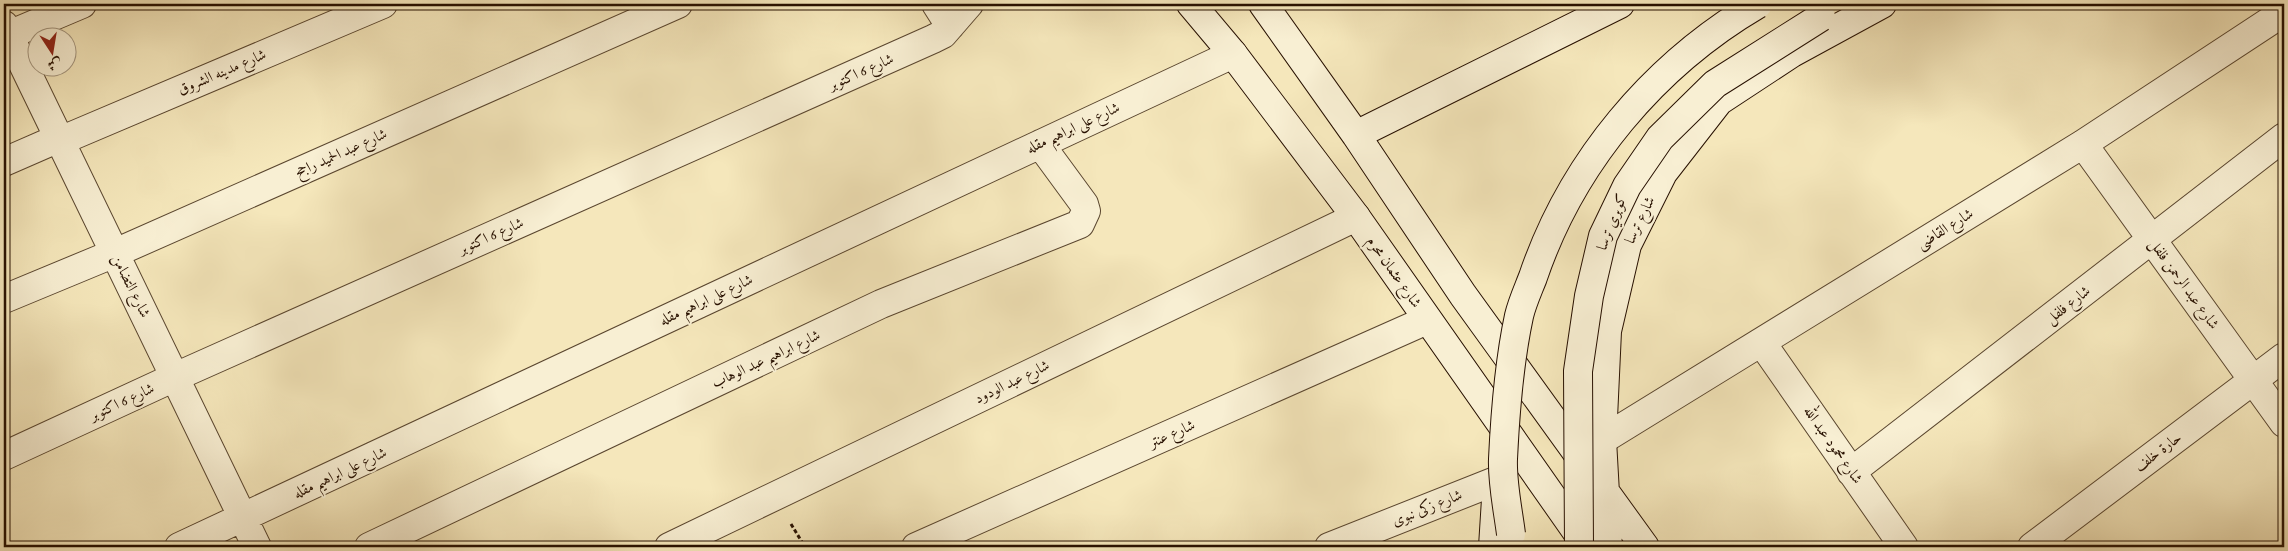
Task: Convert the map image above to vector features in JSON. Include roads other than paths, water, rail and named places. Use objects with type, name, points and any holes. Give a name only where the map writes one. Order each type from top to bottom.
[{"type":"street","points":[[5,33],[82,4]]},
{"type":"street","name":"شارع مدينه الشروق","points":[[4,162],[383,4]]},
{"type":"street","name":"شارع عبد الحميد راجح","points":[[4,299],[115,253],[678,4]]},
{"type":"street","name":"شارع 6 اكتوبر","points":[[4,456],[176,377],[933,40],[943,34],[943,15],[969,4]]},
{"type":"street","name":"شارع عثمان محرم","points":[[1191,4],[1233,54],[1356,218],[1588,547]]},
{"type":"street","points":[[1263,4],[1356,135],[1463,295],[1646,547]]},
{"type":"street","points":[[1356,135],[1620,4]]},
{"type":"street","points":[[1512,547],[1503,461],[1509,392],[1520,316],[1543,247],[1576,181],[1619,121],[1669,68],[1726,22],[1758,4]]},
{"type":"street","name":"كوبري ترسا","points":[[1579,547],[1578,371],[1589,296],[1603,236],[1626,186],[1660,138],[1715,84],[1821,17],[1847,4]]},
{"type":"street","name":"شارع ترسا","points":[[1608,547],[1602,440],[1607,331],[1627,245],[1663,173],[1719,101],[1792,53],[1882,4]]},
{"type":"street","name":"شارع القاضى","points":[[1602,440],[2083,144],[2284,12]]},
{"type":"street","name":"شارع التضامن","points":[[5,33],[60,139],[257,547]]},
{"type":"street","name":"شارع على ابراهيم مقله","points":[[180,547],[1233,54]]},
{"type":"street","name":"شارع فلفل","points":[[1852,472],[2284,137]]},
{"type":"street","name":"شارع ابراهيم عبد الوهاب","points":[[369,547],[881,304],[1080,224],[1086,211],[1084,204],[1040,144]]},
{"type":"street","name":"شارع عبد الرحمن فلفل","points":[[2083,144],[2284,423]]},
{"type":"street","name":"شارع عبد الودود","points":[[669,547],[1356,218]]},
{"type":"street","name":"شارع عنتر","points":[[916,547],[1427,320]]},
{"type":"street","name":"شارع محمود عبد الله","points":[[1762,343],[1904,547]]},
{"type":"street","name":"حارة خلف","points":[[2032,547],[2284,357]]},
{"type":"street","points":[[1493,547],[1503,429]]},
{"type":"street","name":"شارع زكى نبوى","points":[[1329,547],[1498,480]]}]
